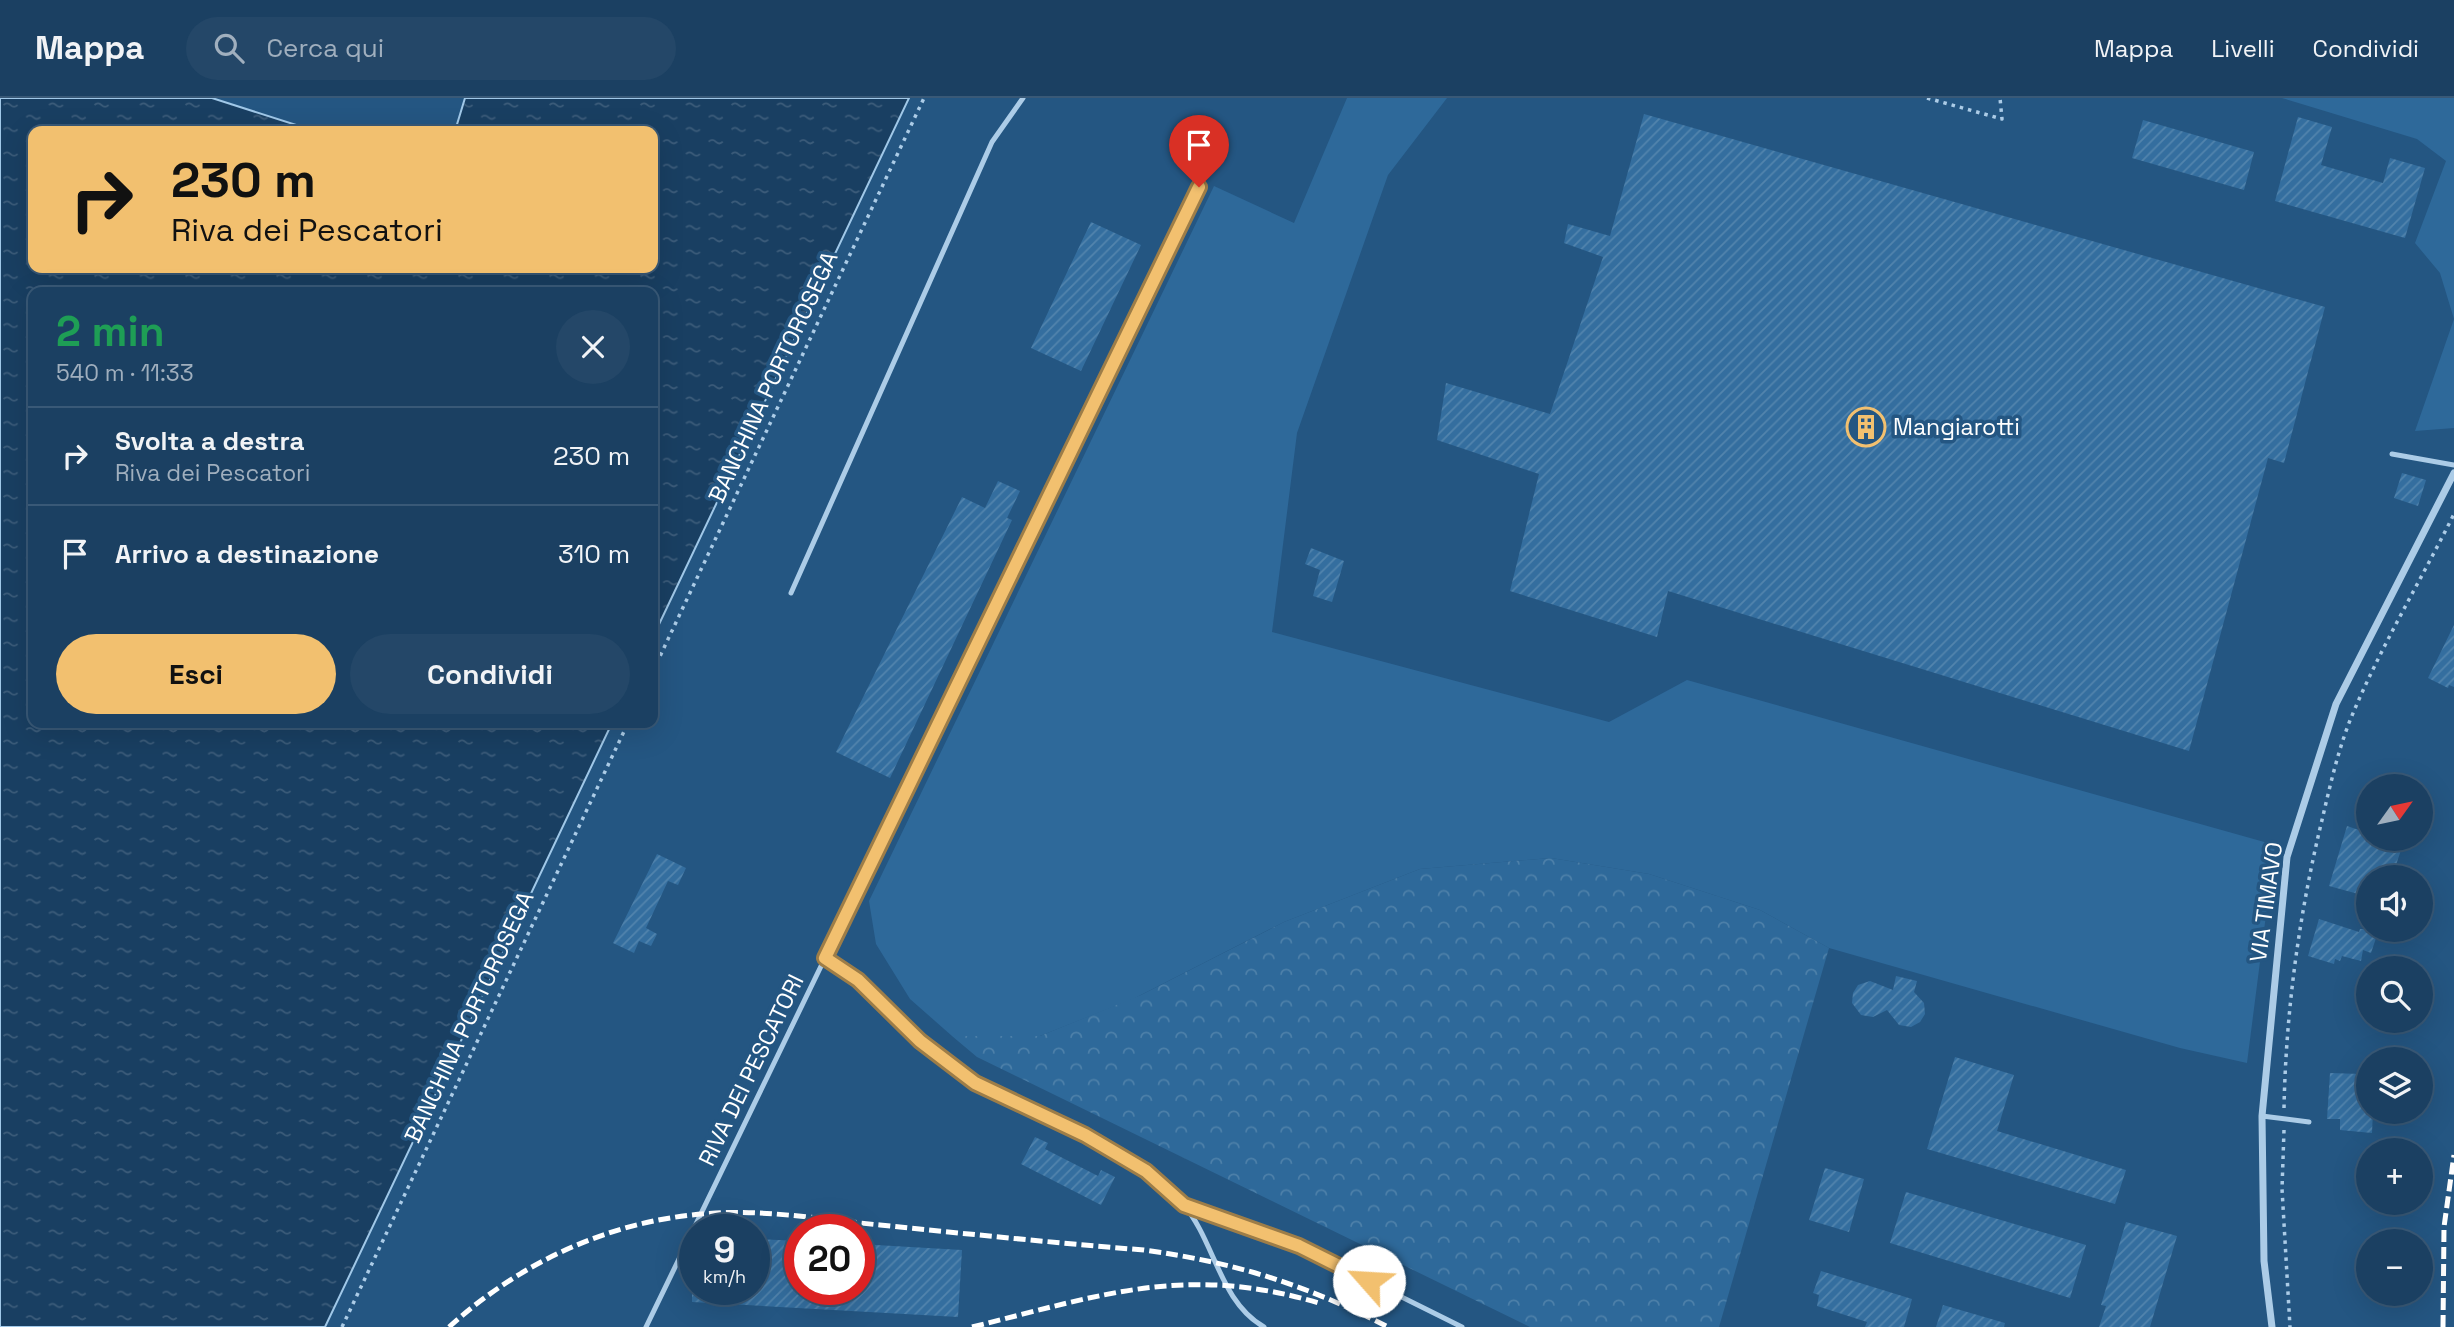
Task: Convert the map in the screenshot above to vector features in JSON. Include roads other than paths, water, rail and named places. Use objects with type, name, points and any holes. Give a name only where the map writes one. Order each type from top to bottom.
[{"type":"street","name":"VIA TIMAVO","points":[[2272,1327],[2264,1261],[2262,1116],[2287,857],[2336,704],[2454,474]]},
{"type":"lane","points":[[791,593],[992,142],[1023,98]]},
{"type":"lane","name":"RIVA DEI PESCATORI","points":[[646,1327],[1199,187]]},
{"type":"lane","points":[[2392,454],[2454,464]]},
{"type":"lane","points":[[825,958],[858,980],[920,1041],[975,1083],[1085,1135],[1146,1171],[1184,1205],[1226,1284],[1248,1317],[1264,1327]]},
{"type":"lane","points":[[2262,1116],[2309,1122]]},
{"type":"lane","points":[[1184,1205],[1299,1246],[1462,1327]]},
{"type":"water","points":[[0,98],[212,98],[299,126],[28,126],[28,273],[658,273],[658,126],[457,126],[465,98],[909,98],[658,626],[658,287],[28,287],[28,728],[610,728],[325,1327],[0,1327]]},
{"type":"railway","points":[[2443,1327],[2444,1227],[2454,1155]]},
{"type":"railway","points":[[449,1327],[508,1282],[573,1247],[642,1224],[679,1217],[736,1212],[1178,1255],[1269,1277],[1328,1299],[1388,1327]]},
{"type":"railway","points":[[972,1327],[1104,1295],[1186,1285],[1229,1286],[1274,1292],[1322,1304]]},
{"type":"place","name":"Mangiarotti","points":[[1866,427]]}]
